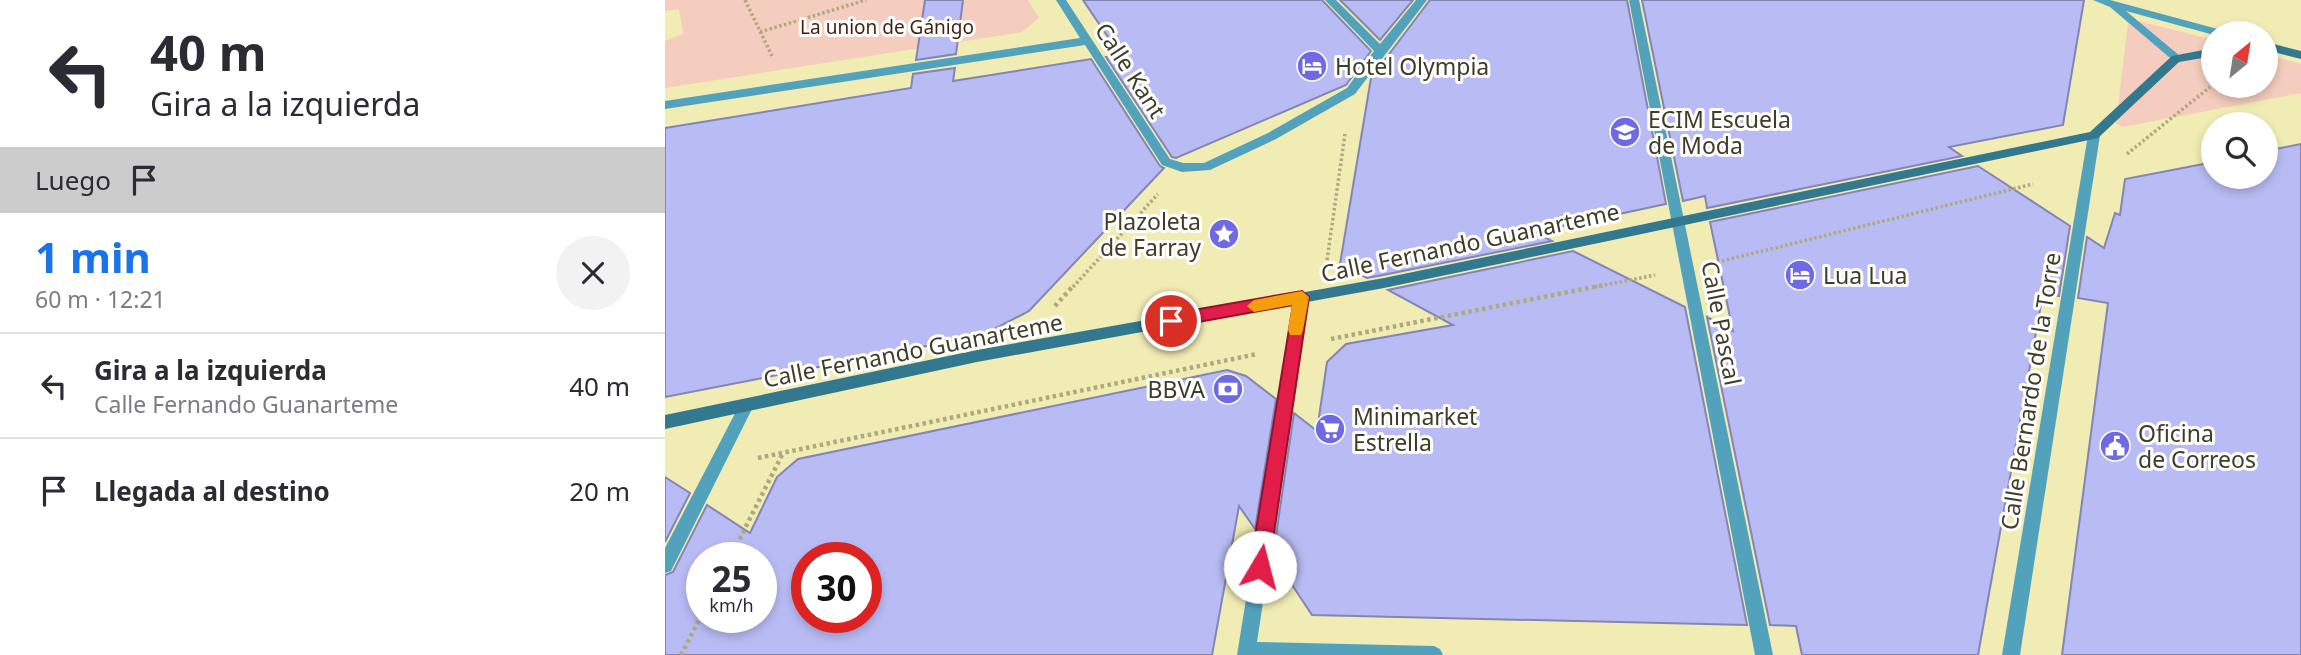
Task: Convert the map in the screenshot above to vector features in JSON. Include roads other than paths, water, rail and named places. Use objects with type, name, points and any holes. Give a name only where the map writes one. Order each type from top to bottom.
[{"type":"street","name":"Calle Kant","points":[[1061,0],[1166,162],[1182,168],[1206,167],[1272,136],[1351,91],[1380,51]]},
{"type":"street","points":[[1330,0],[1380,51],[1422,0]]},
{"type":"street","name":"Calle Pascal","points":[[1634,0],[1764,655]]},
{"type":"street","points":[[2098,0],[2201,27]]},
{"type":"street","points":[[2112,2],[2176,59]]},
{"type":"street","points":[[665,105],[1087,41]]},
{"type":"street","points":[[2279,49],[2301,55]]},
{"type":"street","points":[[2094,135],[2176,59],[2201,54]]},
{"type":"street","name":"Calle Fernando Guanarteme","points":[[665,422],[1015,349],[1323,294],[1678,220],[1738,211],[2094,135]]},
{"type":"street","name":"Calle Bernardo de la Torre","points":[[2011,655],[2094,135]]},
{"type":"street","points":[[1302,297],[1292,347],[1247,652],[1434,655]]},
{"type":"street","points":[[665,565],[718,467],[747,405]]},
{"type":"place","name":"Hotel Olympia","points":[[1312,66]]},
{"type":"place","name":"ECIM Escuela de Moda","points":[[1625,132]]},
{"type":"place","name":"Plazoleta de Farray","points":[[1224,234]]},
{"type":"place","name":"Lua Lua","points":[[1800,275]]},
{"type":"place","name":"BBVA","points":[[1228,389]]},
{"type":"place","name":"Minimarket Estrella","points":[[1330,429]]},
{"type":"place","name":"Oficina de Correos","points":[[2115,446]]},
{"type":"park label","name":"La union de Gánigo","points":[[887,27]]}]
